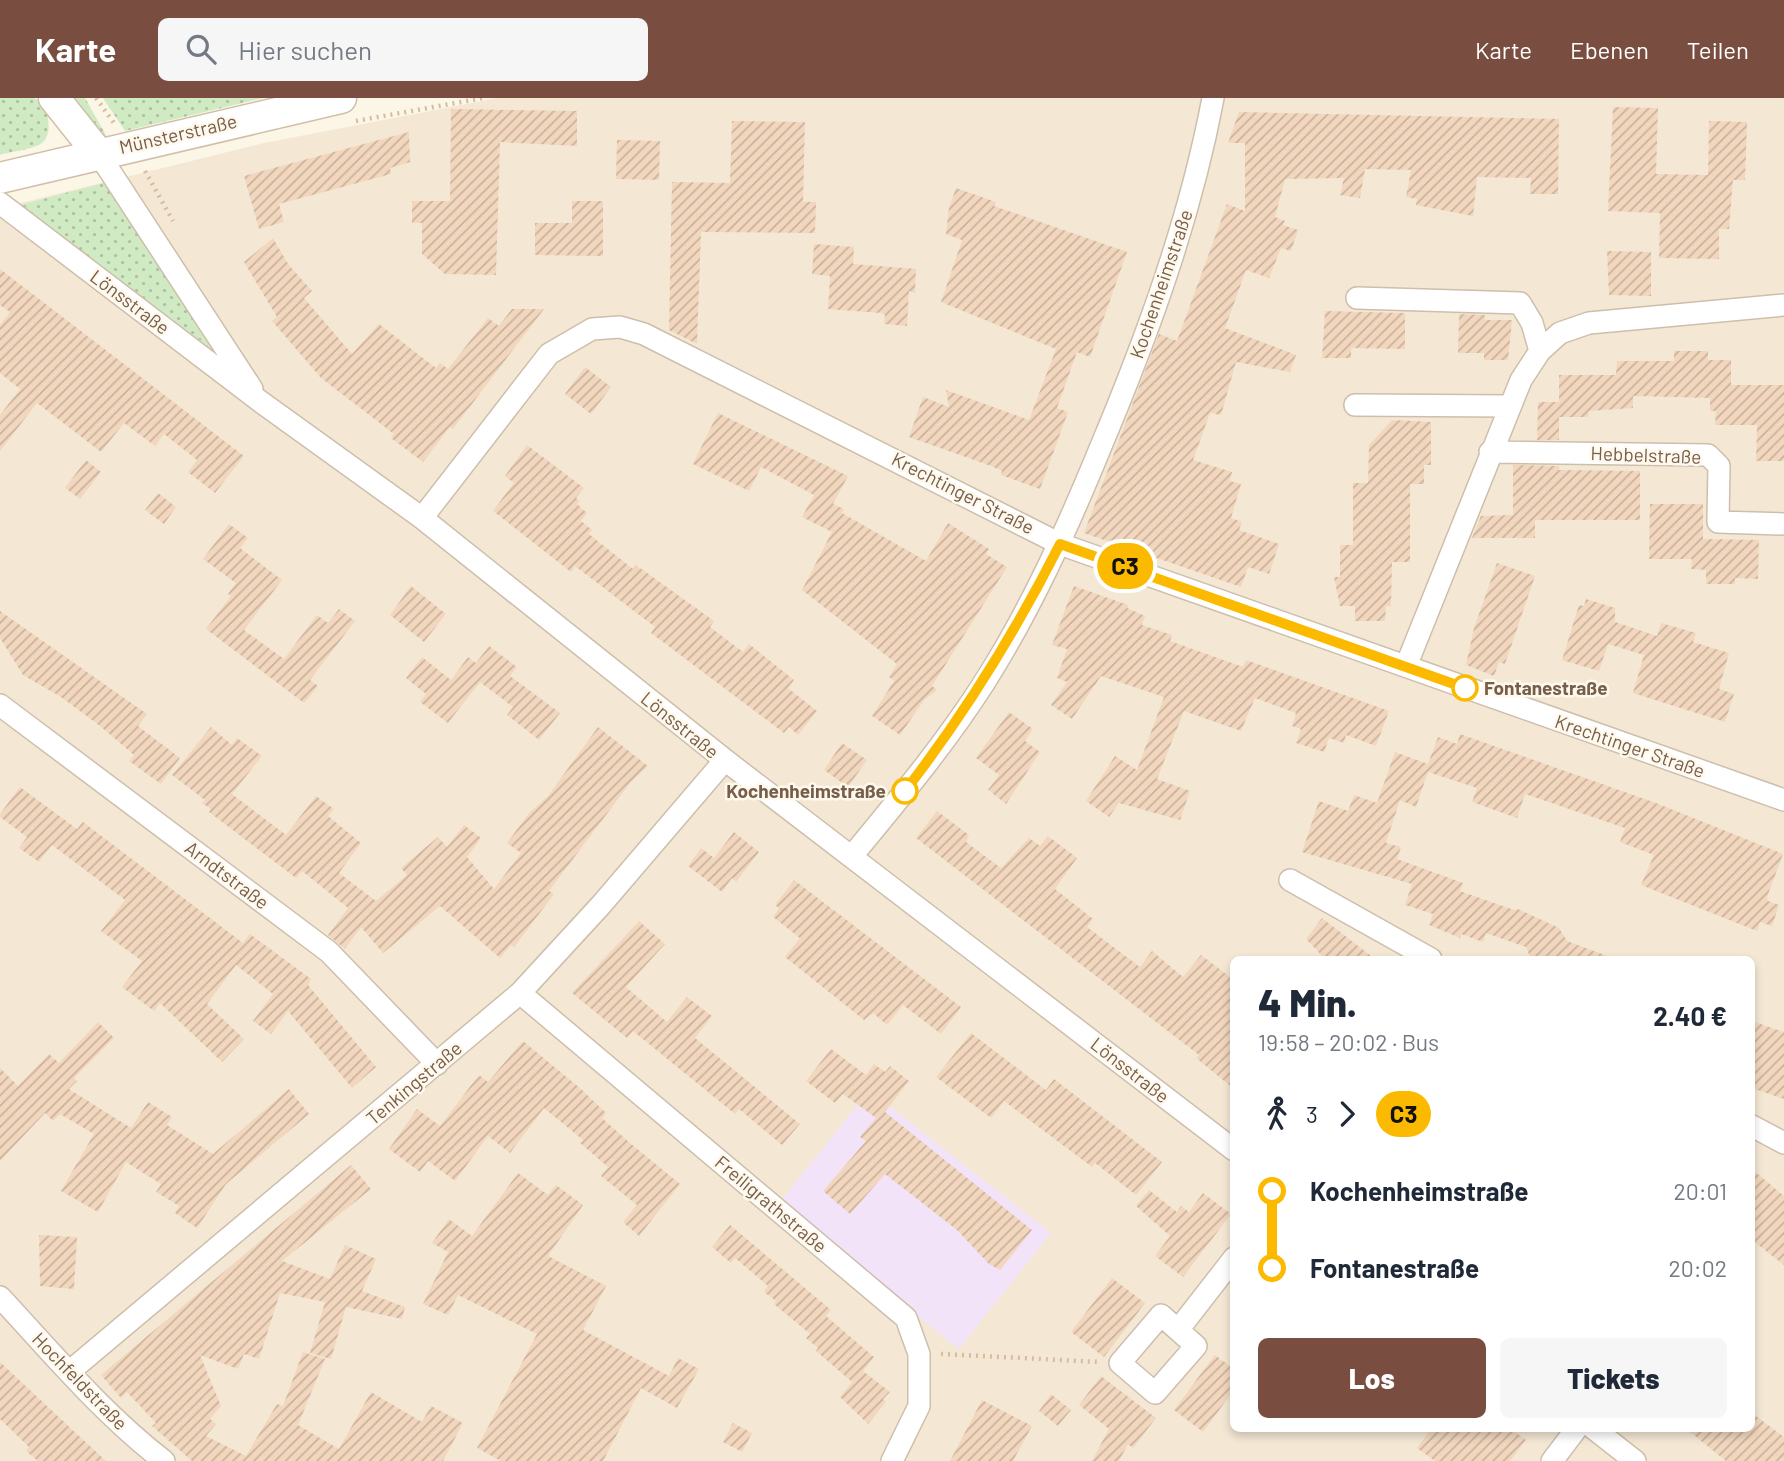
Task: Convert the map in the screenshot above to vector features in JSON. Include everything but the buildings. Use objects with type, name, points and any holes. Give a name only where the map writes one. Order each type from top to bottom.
[{"type":"main road","name":"Münsterstraße","points":[[54,98],[98,153]]},
{"type":"main road","name":"Münsterstraße","points":[[0,178],[341,98]]},
{"type":"street","name":"Kochenheimstraße","points":[[852,856],[946,737],[983,685],[1016,630],[1060,544],[1128,384],[1176,248],[1213,98]]},
{"type":"street","name":"Lönsstraße","points":[[98,153],[261,402]]},
{"type":"street","name":"Lönsstraße","points":[[0,203],[261,402],[422,519],[724,760],[1230,1147]]},
{"type":"street","points":[[1357,298],[1520,303],[1532,323],[1540,351]]},
{"type":"street","points":[[1406,666],[1509,406],[1521,380],[1540,351],[1560,333],[1589,323],[1784,305]]},
{"type":"street","name":"Krechtinger Straße","points":[[422,519],[549,354],[592,329],[620,327],[644,334],[828,424],[1060,544],[1784,800]]},
{"type":"street","points":[[1355,405],[1509,406]]},
{"type":"street","name":"Hebbelstraße","points":[[1490,452],[1708,455],[1719,466],[1718,522],[1784,523]]},
{"type":"street","name":"Arndtstraße","points":[[0,705],[329,952],[437,1064]]},
{"type":"street","name":"Tenkingstraße","points":[[69,1371],[520,993],[601,905],[724,760]]},
{"type":"street","points":[[1290,880],[1426,956]]},
{"type":"street","name":"Freiligrathstraße","points":[[520,993],[906,1318],[919,1354],[919,1406],[892,1461]]},
{"type":"street","points":[[1755,1128],[1784,1143]]},
{"type":"street","points":[[1178,1330],[1230,1263]]},
{"type":"street","name":"Hochfeldstraße","points":[[0,1297],[69,1371],[144,1446],[164,1461]]},
{"type":"street","points":[[1161,1315],[1178,1330],[1196,1346],[1155,1393],[1120,1363],[1161,1315]]},
{"type":"street","points":[[1552,1461],[1574,1432]]},
{"type":"street","points":[[1597,1432],[1635,1461]]},
{"type":"path","points":[[919,1354],[964,1353],[1120,1363]]},
{"type":"shaded area","points":[[497,98],[1784,98],[1784,1461],[0,1461],[0,208],[264,143]]},
{"type":"shaded area","points":[[869,1090],[1051,1233],[959,1349],[777,1206]]},
{"type":"green space","points":[[0,98],[34,98],[39,101],[46,111],[49,125],[43,142],[29,149],[0,155]]},
{"type":"green space","points":[[68,98],[85,98],[107,137],[102,137]]},
{"type":"green space","points":[[103,98],[263,98],[125,131]]},
{"type":"green space","points":[[107,182],[216,352],[20,205]]},
{"type":"bus line","name":"C3","points":[[905,791],[983,685],[1016,630],[1060,544],[1465,688]]},
{"type":"place","name":"Fontanestraße","points":[[1465,688]]},
{"type":"place","name":"Kochenheimstraße","points":[[905,791]]}]
